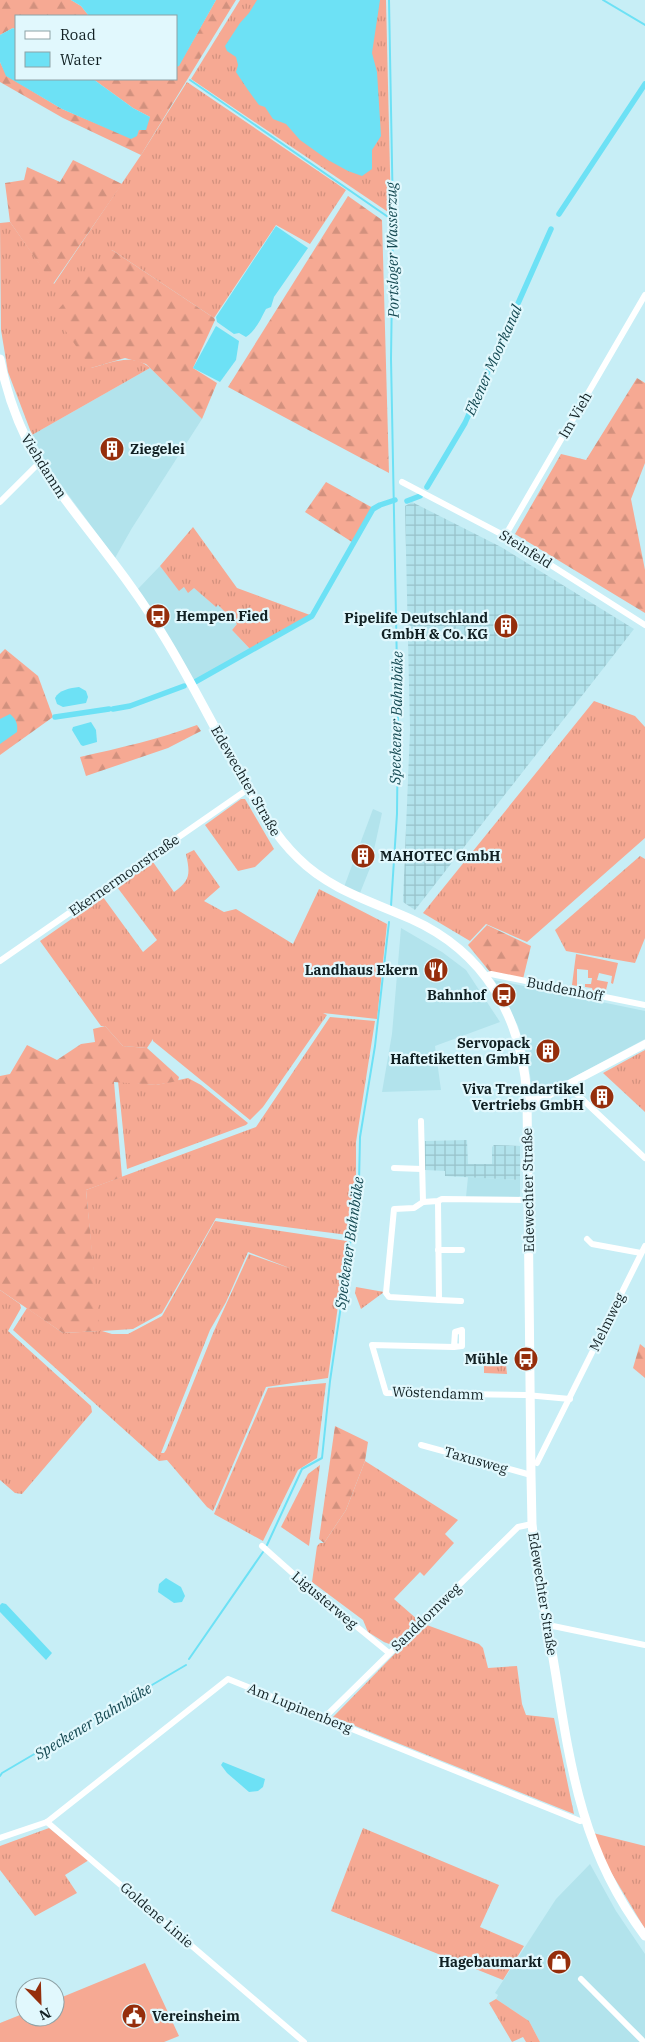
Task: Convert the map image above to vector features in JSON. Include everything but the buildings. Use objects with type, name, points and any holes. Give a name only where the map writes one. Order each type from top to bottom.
[{"type":"main road","name":"Viehdamm","points":[[0,359],[12,406],[24,435],[39,462],[112,562]]},
{"type":"main road","name":"Edewechter Straße","points":[[112,562],[162,633],[248,789],[273,830],[285,845],[313,872],[345,892],[409,918],[459,949],[485,976],[500,999],[516,1031],[524,1062],[527,1108],[532,1524],[572,1771],[585,1820],[598,1857],[610,1881],[645,1936]]},
{"type":"street","name":"Im Vieh","points":[[505,536],[645,295]]},
{"type":"street","points":[[0,502],[39,462]]},
{"type":"street","name":"Steinfeld","points":[[402,482],[505,536],[645,625]]},
{"type":"street","name":"Ekernermoorstraße","points":[[0,961],[248,789]]},
{"type":"street","name":"Buddenhoff","points":[[485,976],[491,974],[645,1005]]},
{"type":"street","points":[[527,1108],[550,1093],[645,1044]]},
{"type":"street","points":[[567,1085],[645,1158]]},
{"type":"street","points":[[526,1097],[550,1093]]},
{"type":"street","points":[[421,1121],[423,1202]]},
{"type":"street","points":[[394,1168],[422,1169]]},
{"type":"street","points":[[460,1301],[389,1297],[386,1293],[394,1209],[414,1208],[423,1202],[442,1199],[528,1200]]},
{"type":"street","points":[[438,1201],[439,1300]]},
{"type":"street","points":[[587,1239],[592,1244],[641,1252]]},
{"type":"street","name":"Melmweg","points":[[536,1463],[570,1399],[645,1246]]},
{"type":"street","points":[[438,1250],[462,1250]]},
{"type":"street","name":"Wöstendamm","points":[[454,1347],[372,1345],[386,1393],[530,1396]]},
{"type":"street","points":[[530,1396],[570,1399]]},
{"type":"street","name":"Taxusweg","points":[[422,1445],[531,1475]]},
{"type":"street","name":"Sanddornweg","points":[[324,1718],[518,1527],[532,1524]]},
{"type":"street","name":"Ligusterweg","points":[[262,1546],[307,1586],[389,1653]]},
{"type":"street","points":[[548,1627],[553,1626],[645,1645]]},
{"type":"street","name":"Am Lupinenberg","points":[[47,1822],[228,1679],[580,1821],[585,1820]]},
{"type":"street","points":[[0,1838],[47,1822]]},
{"type":"street","name":"Goldene Linie","points":[[47,1822],[304,2042]]},
{"type":"street","points":[[581,1979],[644,2042]]},
{"type":"shaded area","points":[[150,368],[202,419],[132,528],[115,558],[50,470],[32,435]]},
{"type":"shaded area","points":[[412,502],[501,547],[634,629],[415,910],[403,902],[410,730],[405,506]]},
{"type":"shaded area","points":[[160,566],[179,590],[184,587],[193,587],[216,607],[218,605],[237,624],[232,630],[250,649],[193,681],[137,590]]},
{"type":"shaded area","points":[[373,809],[382,813],[370,868],[360,893],[344,887]]},
{"type":"shaded area","points":[[401,928],[442,952],[466,970],[500,1022],[435,1046],[441,1090],[382,1092],[392,1034]]},
{"type":"shaded area","points":[[494,980],[645,1011],[645,1039],[559,1085],[532,1091],[528,1059],[518,1026]]},
{"type":"shaded area","points":[[467,1140],[468,1164],[492,1164],[492,1147],[494,1145],[520,1146],[520,1180],[445,1176],[445,1171],[425,1170],[425,1141]]},
{"type":"shaded area","points":[[468,1177],[520,1180],[520,1196],[518,1198],[466,1197]]},
{"type":"shaded area","points":[[590,1864],[616,1911],[645,1954],[645,2042],[540,2042],[529,2021],[496,1999],[498,1995],[495,1993],[556,1899]]},
{"type":"green space","points":[[0,0],[71,0],[81,6],[88,15],[15,15],[15,29],[13,28],[0,35]]},
{"type":"green space","points":[[216,0],[236,0],[141,155],[63,118],[0,82],[0,62],[7,76],[62,109],[131,138],[150,117],[133,108],[94,80],[178,80],[179,65]]},
{"type":"green space","points":[[240,0],[386,0],[391,214],[191,79]]},
{"type":"green space","points":[[187,82],[346,190],[310,244],[276,225],[214,318],[112,250],[91,368],[121,360],[129,360],[143,363],[150,368],[32,435],[8,372],[1,330],[0,223],[10,222],[54,284],[141,155]]},
{"type":"green space","points":[[73,160],[122,184],[53,284],[10,222],[5,183],[24,180],[27,167],[60,182]]},
{"type":"green space","points":[[348,196],[382,220],[389,473],[228,387]]},
{"type":"green space","points":[[112,250],[214,318],[215,320],[193,368],[217,383],[202,419],[146,364],[125,358],[91,368],[54,314]]},
{"type":"green space","points":[[637,378],[645,383],[645,463],[631,499],[645,570],[645,613],[515,534],[561,454],[586,460]]},
{"type":"green space","points":[[326,482],[373,508],[352,542],[305,512]]},
{"type":"green space","points":[[193,527],[237,588],[310,615],[250,649],[232,630],[237,624],[218,605],[216,607],[194,588],[188,593],[184,587],[179,591],[160,566]]},
{"type":"green space","points":[[5,649],[38,676],[53,717],[0,755],[0,654]]},
{"type":"green space","points":[[594,701],[635,716],[645,727],[645,838],[527,942],[486,924],[470,941],[423,913]]},
{"type":"green space","points":[[197,725],[201,731],[168,748],[86,776],[80,757],[125,747]]},
{"type":"green space","points":[[241,799],[245,799],[274,849],[255,867],[238,871],[205,825]]},
{"type":"green space","points":[[194,850],[220,887],[204,901],[224,912],[236,909],[293,944],[319,889],[387,924],[377,1019],[323,1013],[327,1015],[263,1107],[250,1120],[153,1041],[153,1039],[147,1048],[123,1046],[105,1026],[101,1026],[40,941],[103,897],[143,952],[157,940],[117,887],[153,862],[174,892],[184,884],[188,876],[186,854]]},
{"type":"green space","points":[[640,856],[645,859],[645,938],[635,963],[566,951],[555,930]]},
{"type":"green space","points":[[487,925],[531,946],[523,979],[490,972],[468,945]]},
{"type":"green space","points":[[576,954],[618,963],[613,984],[611,983],[612,976],[599,973],[597,980],[608,982],[605,994],[593,992],[592,988],[585,987],[585,984],[591,984],[592,978],[588,978],[588,970],[577,969],[577,986],[572,985]]},
{"type":"green space","points":[[330,1017],[375,1021],[356,1142],[356,1186],[348,1235],[216,1218],[162,1313],[133,1329],[102,1331],[112,1334],[128,1334],[162,1316],[215,1221],[347,1241],[328,1378],[266,1387],[213,1511],[207,1507],[167,1460],[159,1461],[13,1330],[27,1308],[63,1333],[99,1331],[86,1190],[256,1127]],"holes":[[[248,1252],[292,1269],[249,1254],[214,1331],[166,1450],[164,1453],[161,1453],[210,1330],[226,1302]]]},
{"type":"green space","points":[[105,1026],[123,1046],[147,1048],[179,1077],[178,1081],[156,1085],[114,1082],[122,1177],[86,1190],[100,1331],[63,1333],[0,1290],[0,1076],[10,1074],[27,1045],[57,1060],[81,1044],[95,1042],[93,1029]]},
{"type":"green space","points":[[645,1050],[645,1112],[603,1073]]},
{"type":"green space","points":[[188,1078],[201,1085],[248,1123],[127,1169],[118,1081],[156,1085]]},
{"type":"green space","points":[[356,1287],[384,1292],[361,1309],[355,1293]]},
{"type":"green space","points":[[0,1290],[20,1304],[21,1308],[8,1331],[91,1406],[92,1412],[22,1494],[15,1493],[0,1480]]},
{"type":"green space","points":[[640,1344],[645,1348],[645,1378],[633,1368]]},
{"type":"green space","points":[[484,1355],[505,1355],[507,1374],[484,1373]]},
{"type":"green space","points":[[326,1383],[317,1458],[298,1470],[263,1541],[214,1514],[268,1388]]},
{"type":"green space","points":[[335,1426],[368,1442],[365,1461],[346,1510],[324,1543],[319,1539]]},
{"type":"green space","points":[[365,1461],[458,1520],[445,1534],[454,1543],[424,1576],[420,1572],[394,1599],[418,1620],[392,1645],[368,1632],[363,1620],[312,1582],[317,1546],[320,1543],[324,1543],[346,1510]]},
{"type":"green space","points":[[320,1465],[309,1546],[281,1527],[308,1474]]},
{"type":"green space","points":[[424,1624],[479,1644],[483,1648],[488,1668],[517,1666],[522,1704],[526,1715],[554,1718],[574,1814],[333,1717]]},
{"type":"green space","points":[[49,1828],[89,1860],[65,1875],[77,1893],[35,1916],[0,1870],[0,1846]]},
{"type":"green space","points":[[363,1828],[499,1885],[480,1927],[524,1946],[503,1980],[331,1911]]},
{"type":"green space","points":[[593,1833],[645,1846],[645,1929],[603,1859]]},
{"type":"green space","points":[[145,1963],[179,2036],[164,2042],[0,2042],[0,2023],[15,2017],[15,2027],[65,2027],[65,1996]]},
{"type":"green space","points":[[496,1999],[529,2021],[540,2042],[526,2042],[523,2037],[512,2042],[489,2003]]},
{"type":"water","points":[[71,0],[216,0],[178,66],[178,15],[88,15],[81,6]]},
{"type":"water","points":[[257,0],[380,0],[372,53],[377,72],[381,136],[372,150],[372,169],[362,176],[328,160],[300,140],[286,124],[273,119],[265,107],[259,105],[236,72],[238,65],[236,57],[227,51],[225,46]]},
{"type":"water","points":[[13,28],[15,29],[15,80],[94,80],[133,108],[150,117],[146,130],[139,130],[137,136],[131,139],[62,109],[6,76],[0,62],[0,35]]},
{"type":"water","points":[[276,226],[308,248],[274,297],[271,307],[266,309],[253,331],[246,337],[239,333],[234,334],[217,322],[216,317]]},
{"type":"water","points":[[216,326],[239,341],[236,360],[220,382],[193,368]]},
{"type":"water","points":[[79,687],[86,691],[88,697],[86,703],[63,707],[57,704],[55,698],[59,693]]},
{"type":"water","points":[[10,714],[16,722],[17,732],[0,744],[0,719]]},
{"type":"water","points":[[91,722],[96,730],[97,742],[83,746],[72,730],[73,727]]},
{"type":"water","points":[[166,1578],[181,1587],[185,1596],[182,1602],[174,1603],[158,1592],[159,1584]]},
{"type":"water","points":[[2,1603],[6,1604],[52,1653],[46,1660],[0,1612],[0,1605]]},
{"type":"water","points":[[223,1762],[265,1779],[263,1787],[258,1791],[249,1792],[227,1773],[221,1765]]},
{"type":"waterway","name":"Portsloger Wasserzug","points":[[389,0],[393,217],[391,359],[398,720],[397,814],[391,906]]},
{"type":"waterway","points":[[603,0],[645,25]]},
{"type":"waterway","points":[[190,80],[391,219]]},
{"type":"waterway","name":"Ekener Moorkanal","points":[[559,214],[645,84]]},
{"type":"waterway","name":"Ekener Moorkanal","points":[[427,487],[465,423],[551,229]]},
{"type":"waterway","name":"Ekener Moorkanal","points":[[407,501],[420,496]]},
{"type":"waterway","name":"Ekener Moorkanal","points":[[195,682],[312,616],[373,509],[395,500]]},
{"type":"waterway","name":"Ekener Moorkanal","points":[[113,709],[130,706],[184,686]]},
{"type":"waterway","name":"Ekener Moorkanal","points":[[55,717],[109,709]]},
{"type":"waterway","name":"Speckener Bahnbäke","points":[[267,1545],[302,1469],[322,1458],[330,1381],[359,1182],[360,1137],[375,1046],[389,922]]},
{"type":"waterway","name":"Speckener Bahnbäke","points":[[189,1659],[263,1552]]},
{"type":"waterway","name":"Speckener Bahnbäke","points":[[0,1776],[2,1773],[186,1665]]},
{"type":"place","name":"Ziegelei","points":[[112,449]]},
{"type":"place","name":"Hempen Fied","points":[[158,616]]},
{"type":"place","name":"Pipelife Deutschland GmbH & Co. KG","points":[[506,626]]},
{"type":"place","name":"MAHOTEC GmbH","points":[[363,856]]},
{"type":"place","name":"Landhaus Ekern","points":[[436,970]]},
{"type":"place","name":"Bahnhof","points":[[504,995]]},
{"type":"place","name":"Servopack Haftetiketten GmbH","points":[[548,1051]]},
{"type":"place","name":"Viva Trendartikel Vertriebs GmbH","points":[[602,1097]]},
{"type":"place","name":"Mühle","points":[[526,1359]]},
{"type":"place","name":"Hagebaumarkt","points":[[559,1962]]},
{"type":"place","name":"Vereinsheim","points":[[134,2016]]}]
